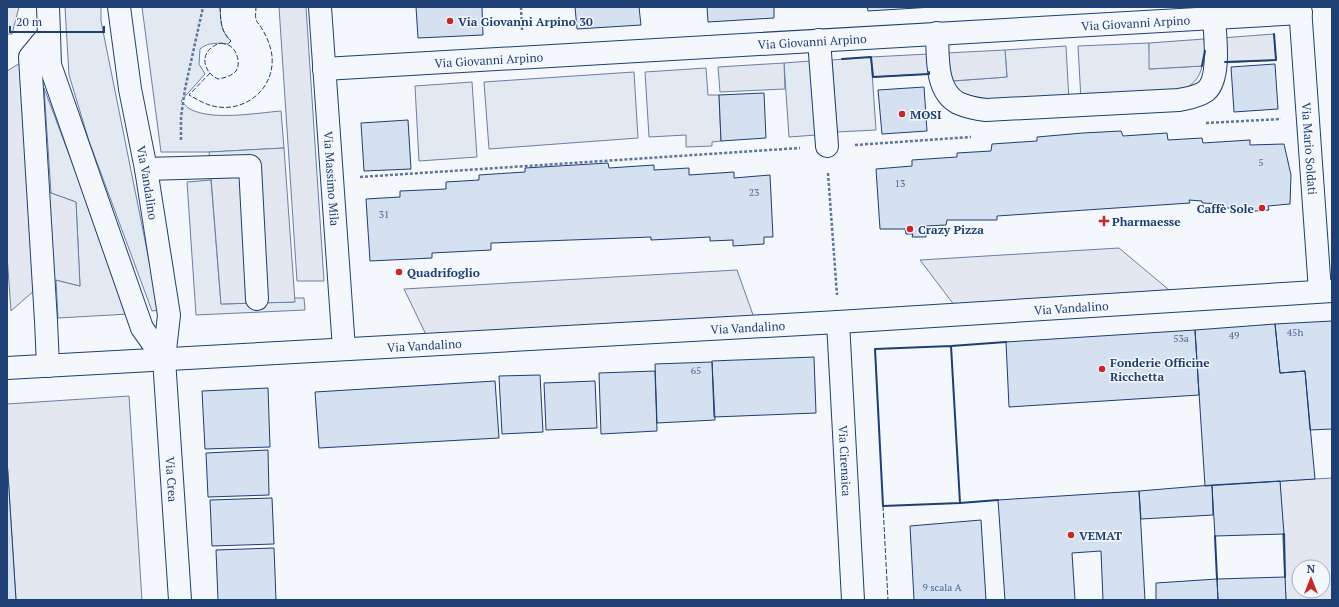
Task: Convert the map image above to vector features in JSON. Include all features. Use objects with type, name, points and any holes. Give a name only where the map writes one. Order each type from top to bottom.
[{"type":"street","points":[[48,7],[50,65],[140,323],[164,359]]},
{"type":"street","name":"Via Vandalino","points":[[119,7],[130,89],[146,169],[169,315],[164,359]]},
{"type":"street","name":"Via Massimo Mila","points":[[320,7],[344,349]]},
{"type":"street","name":"Via Giovanni Arpino","points":[[324,69],[1214,18],[1300,10]]},
{"type":"street","name":"Via Mario Soldati","points":[[1300,10],[1326,291]]},
{"type":"street","points":[[937,33],[940,74],[943,86],[948,94],[957,102],[969,107],[986,110],[1179,100],[1196,96],[1206,90],[1212,78],[1216,67],[1214,18]]},
{"type":"street","points":[[48,366],[30,57],[49,34]]},
{"type":"street","points":[[819,40],[827,146]]},
{"type":"street","points":[[146,169],[250,166],[256,299]]},
{"type":"street","name":"Via Vandalino","points":[[7,368],[838,322],[1326,291]]},
{"type":"street","name":"Via Cirenaica","points":[[838,322],[853,600]]},
{"type":"street","name":"Via Crea","points":[[164,359],[180,600]]},
{"type":"path","points":[[182,168],[181,117],[185,89],[203,7]]},
{"type":"path","points":[[332,179],[827,146],[838,322]]},
{"type":"shaded area","points":[[7,7],[19,7],[12,34],[7,34]]},
{"type":"shaded area","points":[[65,7],[101,7],[101,21],[159,310],[152,311],[89,141],[69,75]]},
{"type":"shaded area","points":[[142,7],[220,7],[223,29],[231,41],[228,44],[210,44],[200,49],[199,64],[205,74],[181,101],[190,109],[199,113],[210,115],[234,115],[281,111],[284,148],[209,152],[161,152]]},
{"type":"shaded area","points":[[279,7],[306,7],[324,281],[297,281]]},
{"type":"shaded area","points":[[1274,34],[1276,60],[1222,63],[1221,38]]},
{"type":"shaded area","points":[[1204,39],[1205,53],[1202,66],[1149,69],[1149,43]]},
{"type":"shaded area","points":[[1149,43],[1150,69],[1202,66],[1196,79],[1185,89],[1081,100],[1078,46]]},
{"type":"shaded area","points":[[1066,46],[1069,101],[974,103],[953,86],[952,81],[1007,77],[1005,50]]},
{"type":"shaded area","points":[[1005,50],[1007,77],[952,81],[946,53]]},
{"type":"shaded area","points":[[929,54],[929,74],[873,77],[871,57]]},
{"type":"shaded area","points":[[30,57],[39,194],[51,193],[76,202],[80,286],[56,280],[44,282],[11,311],[7,255],[7,71]]},
{"type":"shaded area","points":[[871,57],[876,130],[837,132],[832,60]]},
{"type":"shaded area","points":[[810,61],[816,135],[789,137],[784,63]]},
{"type":"shaded area","points":[[784,63],[785,89],[720,92],[718,67]]},
{"type":"shaded area","points":[[706,68],[708,95],[719,95],[721,141],[712,142],[712,146],[686,147],[686,135],[649,137],[645,72]]},
{"type":"shaded area","points":[[634,72],[638,138],[489,149],[484,82]]},
{"type":"shaded area","points":[[472,82],[477,157],[419,161],[415,86]]},
{"type":"shaded area","points":[[44,88],[129,314],[58,318],[56,280],[80,286],[76,202],[51,193]]},
{"type":"shaded area","points":[[284,148],[295,302],[221,304],[209,152]]},
{"type":"shaded area","points":[[211,180],[221,304],[294,302],[294,298],[304,298],[305,310],[196,315],[187,182]]},
{"type":"shaded area","points":[[1119,248],[1181,300],[961,314],[920,260]]},
{"type":"shaded area","points":[[737,270],[757,326],[431,345],[404,289]]},
{"type":"shaded area","points":[[129,396],[142,600],[16,600],[7,459],[7,404]]},
{"type":"shaded area","points":[[1332,478],[1332,600],[1286,600],[1280,481]]},
{"type":"building","name":"Via Giovanni Arpino 30","points":[[416,7],[482,7],[483,35],[418,38]]},
{"type":"building","points":[[575,7],[639,7],[641,25],[577,29]]},
{"type":"building","points":[[707,7],[774,7],[774,18],[708,22]]},
{"type":"building","points":[[867,7],[933,7],[868,11]]},
{"type":"building","points":[[1275,64],[1278,109],[1234,112],[1231,67]]},
{"type":"building","points":[[924,87],[927,131],[882,134],[878,90]]},
{"type":"building","points":[[764,93],[766,138],[721,141],[719,95]]},
{"type":"building","points":[[408,120],[411,169],[364,171],[361,123]]},
{"type":"building","points":[[1121,131],[1123,136],[1167,133],[1168,140],[1202,138],[1203,143],[1250,140],[1250,145],[1284,144],[1291,175],[1290,204],[1268,206],[1269,210],[1241,212],[1240,208],[1224,208],[1223,204],[1202,203],[1202,201],[1189,200],[1190,203],[997,216],[997,220],[947,220],[946,225],[926,226],[926,237],[912,237],[913,234],[906,234],[905,229],[880,229],[876,169],[912,166],[912,160],[957,157],[957,153],[991,151],[992,144],[1037,141],[1037,137]]},
{"type":"building","points":[[608,163],[609,168],[654,165],[654,170],[689,168],[689,175],[734,172],[734,178],[770,175],[773,237],[764,237],[764,244],[733,246],[733,240],[710,241],[710,237],[651,240],[651,237],[491,243],[491,250],[432,253],[432,258],[370,261],[366,199],[400,197],[400,191],[446,189],[446,182],[479,180],[479,175],[525,172],[525,168]]},
{"type":"building","points":[[1332,321],[1332,429],[1310,430],[1305,371],[1280,373],[1275,324]]},
{"type":"building","points":[[1275,324],[1280,373],[1305,371],[1315,479],[1205,486],[1195,330]]},
{"type":"building","name":"Fonderie Officine Ricchetta","points":[[1195,330],[1199,395],[1009,407],[1006,342]]},
{"type":"building","points":[[814,357],[816,413],[714,417],[712,361]]},
{"type":"building","points":[[712,362],[715,420],[657,423],[655,364]]},
{"type":"building","points":[[655,371],[657,431],[601,434],[599,373]]},
{"type":"building","points":[[540,375],[543,432],[502,434],[499,376]]},
{"type":"building","points":[[495,381],[499,438],[319,448],[315,392]]},
{"type":"building","points":[[595,381],[597,428],[546,430],[544,383]]},
{"type":"building","points":[[268,388],[270,447],[205,449],[202,391]]},
{"type":"building","points":[[268,450],[269,495],[208,497],[206,453]]},
{"type":"building","points":[[7,459],[16,600],[7,600]]},
{"type":"building","points":[[1280,481],[1284,534],[1215,536],[1212,485]]},
{"type":"building","points":[[1212,485],[1213,515],[1141,519],[1139,491]]},
{"type":"building","name":"VEMAT","points":[[1139,491],[1145,600],[1103,600],[1101,551],[1072,553],[1075,600],[1005,600],[998,500]]},
{"type":"building","points":[[272,498],[274,544],[212,546],[210,500]]},
{"type":"building","points":[[981,520],[986,600],[914,600],[910,526]]},
{"type":"building","points":[[274,548],[276,600],[218,600],[216,550]]},
{"type":"building","points":[[1285,577],[1286,600],[1218,600],[1217,579]]},
{"type":"building","points":[[1217,579],[1218,600],[1156,600],[1156,583]]},
{"type":"fence","points":[[220,7],[223,29],[231,41],[228,44]]},
{"type":"fence","points":[[210,73],[189,95],[214,106],[229,107],[240,105],[249,101],[264,87],[269,78],[272,67],[272,56],[267,39],[257,21],[256,7]]},
{"type":"fence","points":[[221,43],[229,45],[235,51],[238,57],[238,65],[236,71],[232,74],[218,79],[208,71],[205,60],[209,50],[221,43]]},
{"type":"fence","points":[[883,506],[888,600]]},
{"type":"wall","points":[[1225,62],[1276,60],[1274,34]]},
{"type":"wall","points":[[1202,66],[1205,51]]},
{"type":"wall","points":[[842,59],[871,57],[873,77],[929,74],[929,72]]},
{"type":"wall","points":[[998,500],[960,503],[951,346],[1006,342]]},
{"type":"wall","points":[[951,346],[875,349],[883,506],[960,503]]},
{"type":"wall","points":[[1284,534],[1285,577]]},
{"type":"wall","points":[[1215,536],[1217,579]]},
{"type":"place","name":"Via Giovanni Arpino 30","points":[[450,21]]},
{"type":"place","name":"MOSI","points":[[902,114]]},
{"type":"place","name":"Caffè Sole","points":[[1262,208]]},
{"type":"place","name":"Pharmaesse","points":[[1104,221]]},
{"type":"place","name":"Crazy Pizza","points":[[910,229]]},
{"type":"place","name":"Quadrifoglio","points":[[399,272]]},
{"type":"place","name":"Fonderie Officine Ricchetta","points":[[1102,369]]},
{"type":"place","name":"VEMAT","points":[[1071,535]]}]
